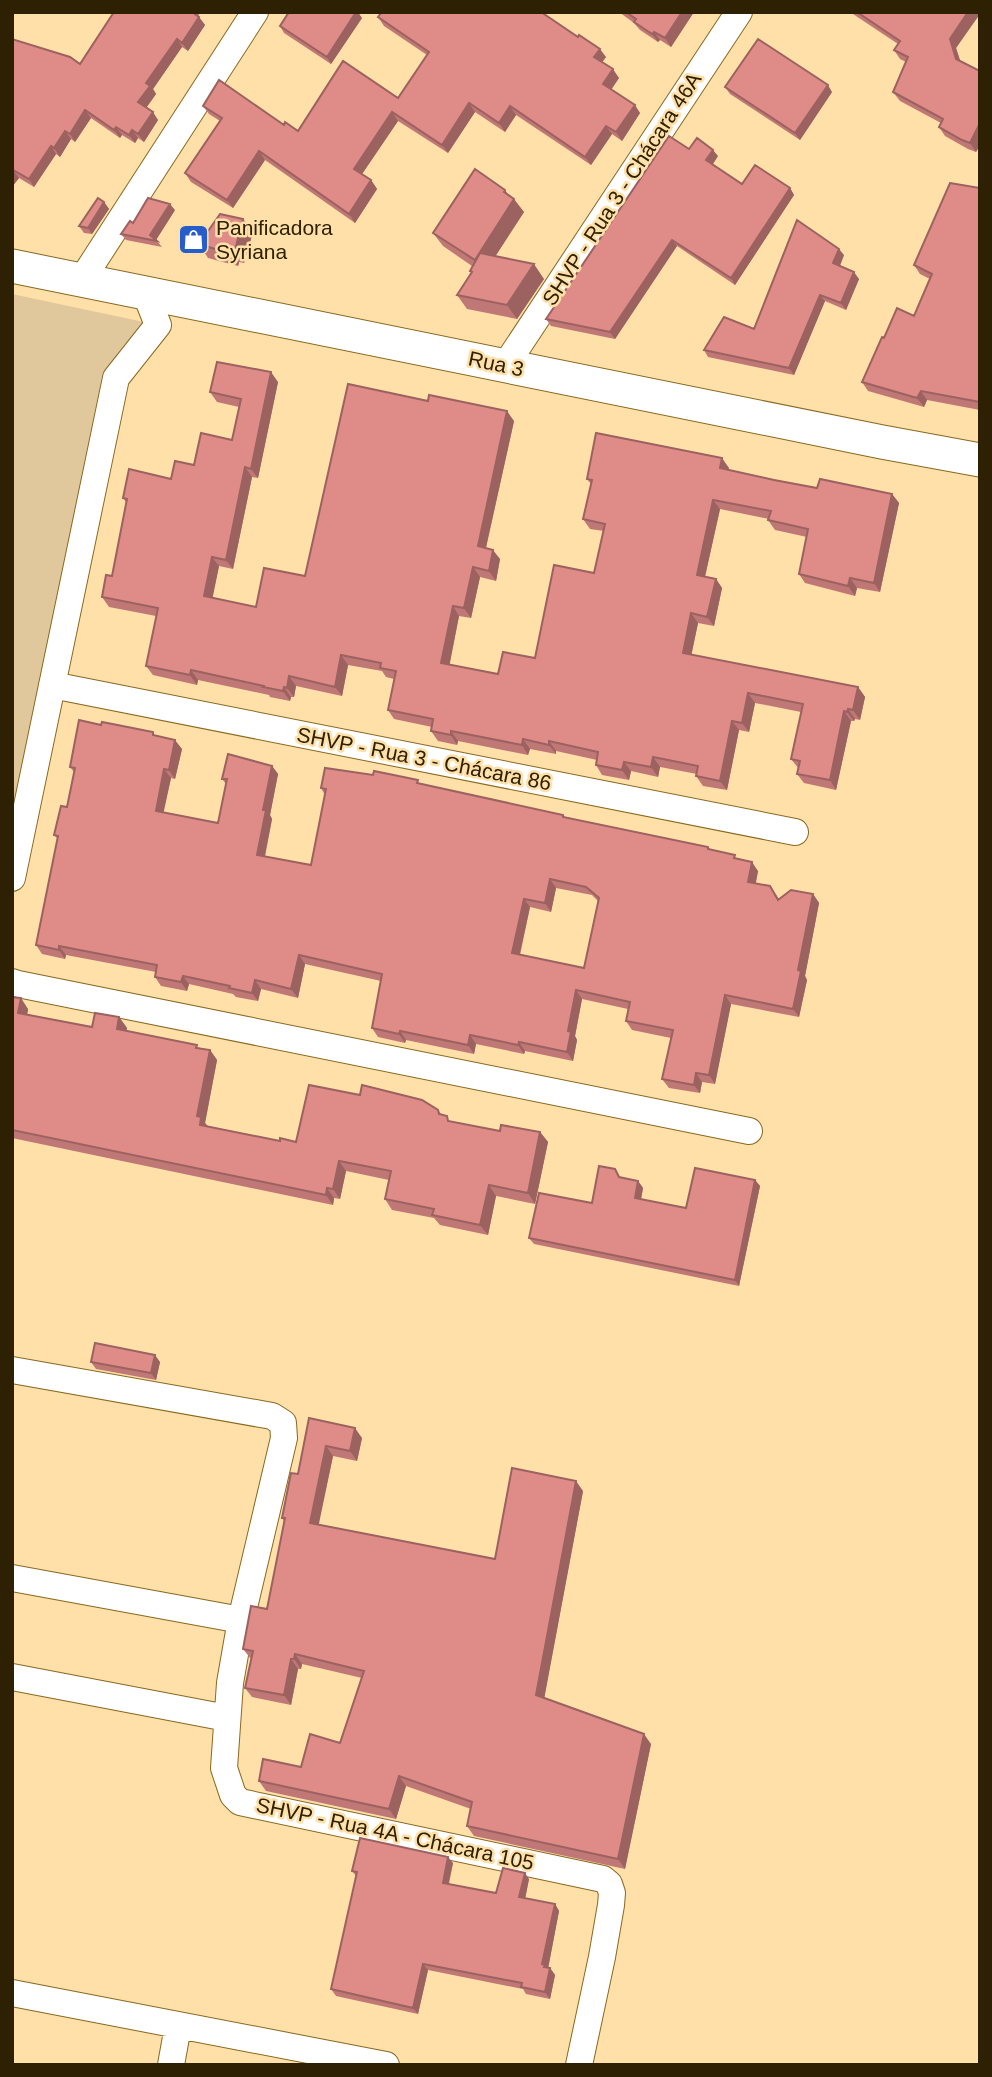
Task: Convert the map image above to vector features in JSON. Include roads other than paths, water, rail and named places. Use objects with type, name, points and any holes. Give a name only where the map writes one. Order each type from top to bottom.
[{"type":"main road","name":"Rua 3","points":[[12,266],[980,460]]},
{"type":"street","points":[[81,281],[255,12]]},
{"type":"street","name":"SHVP - Rua 3 - Chácara 46A","points":[[505,366],[739,12]]},
{"type":"street","points":[[12,878],[116,377],[158,325],[145,292]]},
{"type":"street","name":"SHVP - Rua 3 - Chácara 86","points":[[52,685],[795,832]]},
{"type":"street","points":[[12,982],[749,1131]]},
{"type":"street","name":"SHVP - Rua 4A - Chácara 105","points":[[12,1370],[272,1416],[283,1423],[284,1438],[230,1683],[224,1768],[233,1795],[240,1802],[603,1879],[609,1884],[612,1893],[611,1905],[579,2065]]},
{"type":"street","points":[[12,1578],[242,1620]]},
{"type":"street","points":[[12,1678],[227,1718]]},
{"type":"street","points":[[12,1993],[374,2064]]},
{"type":"street","points":[[171,2065],[178,2026]]},
{"type":"place","name":"Panificadora Syriana","points":[[193,240]]}]
